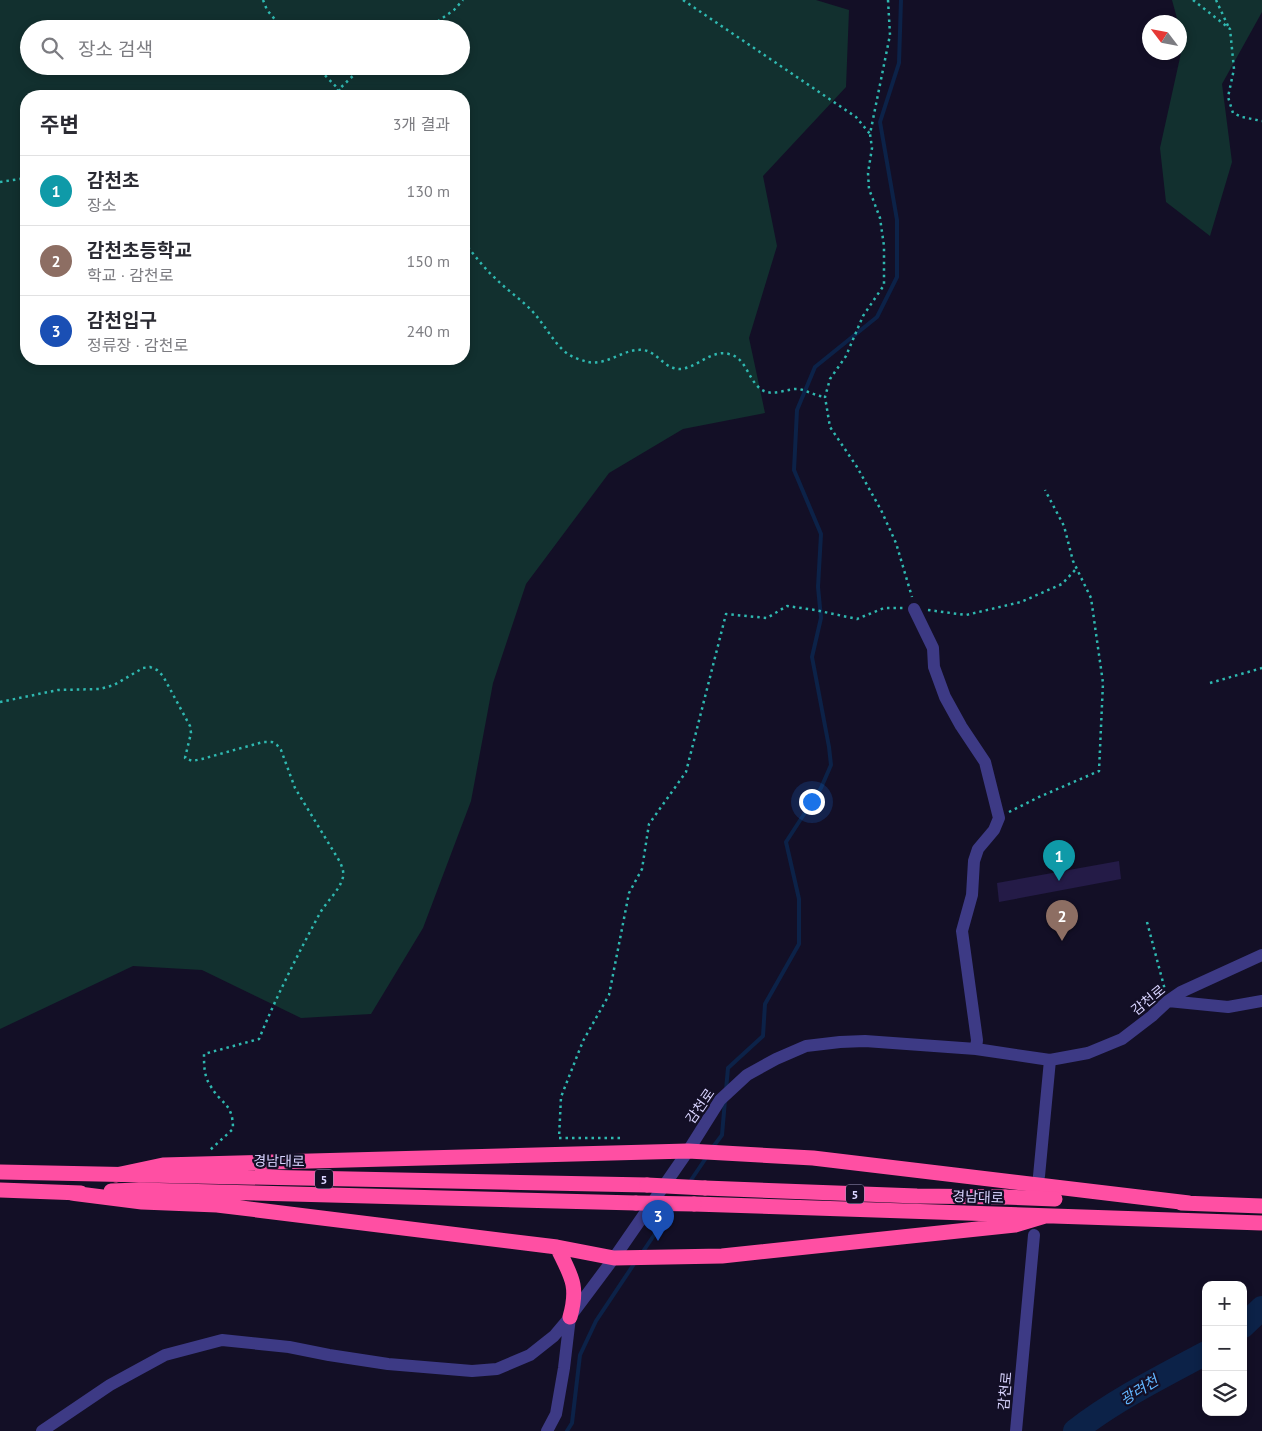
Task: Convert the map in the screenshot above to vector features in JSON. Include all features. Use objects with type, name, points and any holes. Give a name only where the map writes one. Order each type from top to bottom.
[{"type":"highway","points":[[116,1175],[164,1165],[694,1151],[814,1158],[1190,1203]]},
{"type":"highway","name":"경남대로","points":[[0,1172],[647,1185],[908,1196],[1005,1197],[1262,1206]]},
{"type":"highway","name":"5","points":[[0,1190],[71,1193]]},
{"type":"highway","name":"경남대로","points":[[71,1193],[139,1190],[636,1202],[1262,1223]]},
{"type":"highway","points":[[71,1193],[142,1202],[217,1205],[557,1247],[614,1258],[732,1255],[1015,1225],[1045,1216]]},
{"type":"highway","points":[[557,1247],[574,1283],[574,1301],[570,1317]]},
{"type":"street","points":[[914,608],[933,648],[934,667],[945,697],[961,726],[986,762],[999,818],[994,830],[978,849],[974,861],[972,895],[962,931],[977,1040],[976,1049]]},
{"type":"street","name":"감천로","points":[[42,1431],[110,1385],[164,1355],[222,1340],[289,1347],[388,1364],[472,1372],[497,1369],[530,1355],[554,1336],[694,1151],[720,1100],[747,1075],[806,1046],[865,1041],[976,1049],[1050,1060],[1088,1053],[1122,1039],[1181,992],[1262,955]]},
{"type":"street","points":[[1168,1001],[1228,1006],[1262,1001]]},
{"type":"street","points":[[1040,1176],[1050,1060]]},
{"type":"street","name":"감천로","points":[[1016,1431],[1034,1235]]},
{"type":"street","points":[[547,1431],[556,1414],[570,1317]]},
{"type":"path","points":[[263,0],[275,20]]},
{"type":"path","points":[[440,20],[454,10],[463,0]]},
{"type":"path","points":[[683,0],[856,117],[870,134]]},
{"type":"path","points":[[889,0],[890,35],[870,134],[872,148],[868,174],[869,189],[880,218],[884,246],[884,285],[860,321],[846,356],[830,379],[825,397],[830,427],[857,467],[881,510],[896,543],[908,579],[914,608]]},
{"type":"path","points":[[1193,0],[1230,29]]},
{"type":"path","points":[[1216,0],[1230,29],[1234,68],[1228,97],[1233,112],[1242,117],[1262,120]]},
{"type":"path","points":[[325,75],[338,89],[354,75]]},
{"type":"path","points":[[0,182],[20,179]]},
{"type":"path","points":[[470,250],[496,279],[532,311],[558,345],[579,360],[597,363],[642,350],[654,353],[662,363],[677,369],[688,368],[716,355],[729,354],[748,370],[762,390],[774,393],[799,389],[815,396],[825,397]]},
{"type":"path","points":[[999,818],[1039,797],[1100,771],[1103,683],[1091,598],[1077,568],[1064,526],[1045,490]]},
{"type":"path","points":[[628,1138],[558,1138],[561,1097],[583,1041],[609,994],[629,893],[642,869],[649,824],[686,772],[726,614],[767,618],[787,606],[857,619],[884,608],[914,608],[966,615],[1021,602],[1062,584],[1077,568]]},
{"type":"path","points":[[0,702],[58,690],[100,689],[114,685],[143,668],[150,667],[163,676],[190,726],[191,733],[185,758],[192,761],[202,759],[263,742],[272,742],[277,745],[281,750],[295,788],[343,869],[339,886],[321,911],[277,996],[259,1038],[204,1054],[204,1070],[210,1086],[228,1107],[233,1116],[233,1129],[218,1144],[191,1164]]},
{"type":"path","points":[[1210,683],[1262,668]]},
{"type":"path","points":[[1147,922],[1168,1001]]},
{"type":"green space","points":[[0,0],[816,0],[849,10],[846,87],[763,176],[777,246],[749,338],[765,413],[683,429],[609,473],[526,584],[493,683],[471,801],[423,928],[371,1014],[301,1018],[202,970],[133,966],[0,1029]]},
{"type":"green space","points":[[1172,0],[1262,0],[1262,12],[1222,84],[1232,162],[1210,236],[1166,202],[1160,148],[1179,60],[1187,60],[1187,15],[1176,15]]},
{"type":"building","points":[[1119,861],[1121,879],[999,902],[997,883]]},
{"type":"waterway","points":[[726,1090],[728,1068],[763,1036],[765,1004],[799,944],[799,899],[786,842],[821,788],[831,765],[812,657],[821,618],[818,587],[821,534],[794,470],[797,410],[815,367],[877,317],[897,277],[897,220],[880,122],[899,63],[901,0]]},
{"type":"waterway","points":[[713,1147],[722,1135],[725,1100]]},
{"type":"waterway","points":[[689,1183],[708,1155]]},
{"type":"waterway","points":[[642,1253],[673,1207]]},
{"type":"waterway","points":[[567,1431],[572,1423],[580,1355],[596,1321],[636,1261]]},
{"type":"waterway","name":"광려천","points":[[1247,1322],[1262,1308]]},
{"type":"waterway","name":"광려천","points":[[1075,1431],[1122,1399],[1202,1355]]},
{"type":"place","name":"감천초","points":[[1059,881]]},
{"type":"place","name":"감천초등학교","points":[[1062,941]]},
{"type":"place","name":"감천입구","points":[[658,1241]]}]
